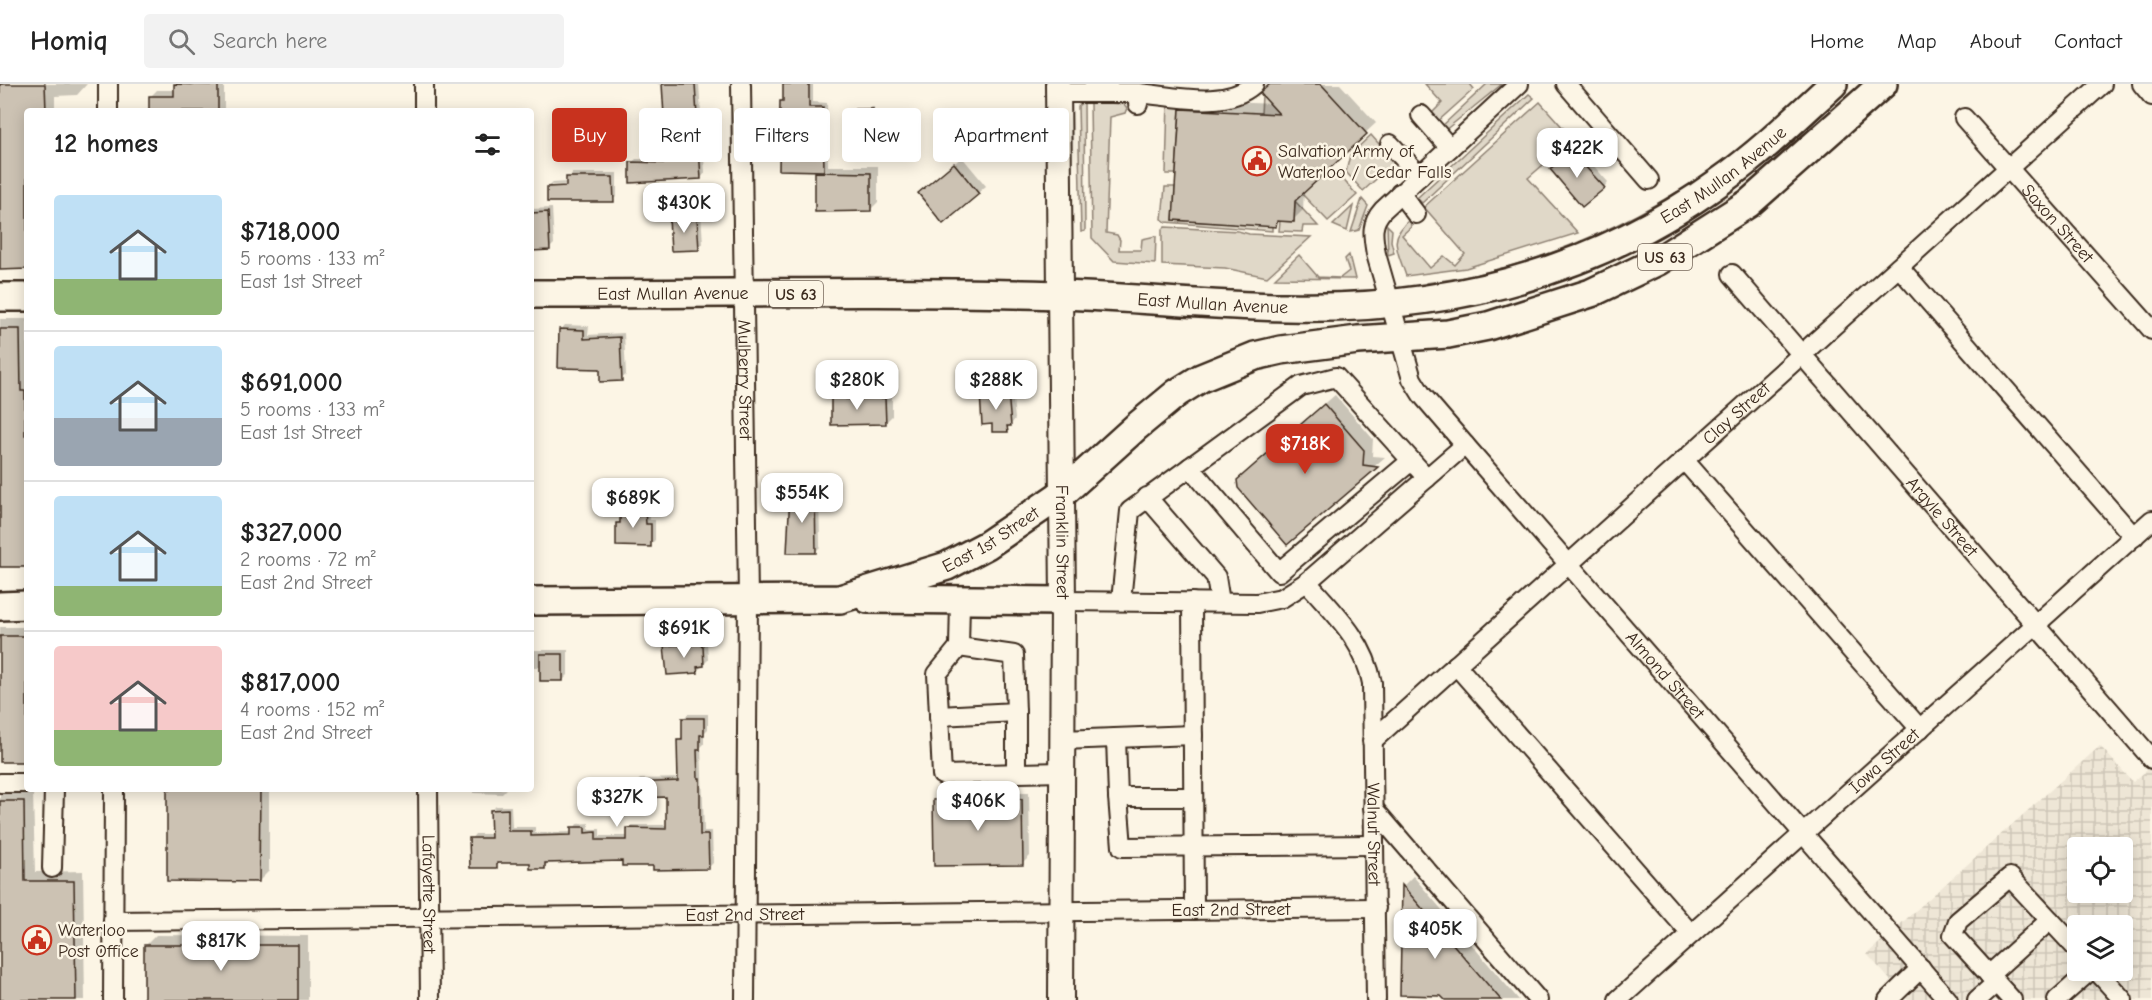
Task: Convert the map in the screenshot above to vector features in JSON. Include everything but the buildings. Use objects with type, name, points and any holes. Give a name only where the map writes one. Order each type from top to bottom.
[{"type":"highway","name":"East Mullan Avenue","points":[[534,294],[1060,295],[1288,307],[1389,303],[1455,296],[1514,283],[1579,260],[1626,239],[1718,183],[1782,131],[1833,84]]},
{"type":"highway","name":"East Mullan Avenue","points":[[1401,338],[1448,334],[1526,315],[1591,293],[1658,261],[1749,203],[1884,84]]},
{"type":"highway","points":[[0,297],[24,297]]},
{"type":"highway","name":"East 1st Street","points":[[534,601],[840,599],[947,566],[987,545],[1063,493],[1136,427],[1177,393],[1201,378],[1255,356],[1281,350],[1358,340],[1401,338]]},
{"type":"highway","points":[[840,599],[960,602],[1064,601]]},
{"type":"highway","points":[[0,606],[24,605]]},
{"type":"main road","name":"Franklin Street","points":[[1059,88],[1064,601],[1061,1000]]},
{"type":"street","points":[[108,84],[108,108]]},
{"type":"street","points":[[424,84],[424,108]]},
{"type":"street","name":"Mulberry Street","points":[[741,84],[742,294],[748,599],[746,1000]]},
{"type":"street","points":[[1059,88],[1113,89],[1139,99],[1206,98],[1232,97],[1254,84]]},
{"type":"street","points":[[1416,214],[1400,194],[1519,84]]},
{"type":"street","points":[[1566,84],[1649,180]]},
{"type":"street","name":"Clay Street","points":[[1372,741],[2102,84]]},
{"type":"street","points":[[2142,84],[2152,96]]},
{"type":"street","points":[[1421,115],[1450,148]]},
{"type":"street","name":"Saxon Street","points":[[1964,118],[2152,330]]},
{"type":"street","points":[[1390,144],[1420,176]]},
{"type":"street","name":"Almond Street","points":[[1400,194],[1377,217],[1372,229],[1389,303],[1412,379],[1422,394],[1948,1000]]},
{"type":"street","points":[[1899,267],[2134,537]]},
{"type":"street","name":"Argyle Street","points":[[1732,274],[2152,759]]},
{"type":"street","points":[[1121,602],[1130,511],[1301,386],[1336,377],[1427,478]]},
{"type":"street","points":[[1064,601],[1220,603],[1272,601],[1301,587],[1465,445]]},
{"type":"street","points":[[1684,460],[1920,729]]},
{"type":"street","points":[[1279,572],[1411,461]]},
{"type":"street","name":"Walnut Street","points":[[1190,467],[1279,572],[1301,587],[1353,635],[1365,654],[1372,683],[1376,1000]]},
{"type":"street","points":[[1147,497],[1216,577],[1220,603]]},
{"type":"street","name":"Iowa Street","points":[[1618,1000],[2152,520]]},
{"type":"street","points":[[960,602],[959,647],[937,674],[942,775],[1062,772]]},
{"type":"street","points":[[1192,602],[1194,910]]},
{"type":"street","points":[[959,647],[1014,655],[1016,773]]},
{"type":"street","points":[[1456,665],[1691,934]]},
{"type":"street","points":[[939,716],[1016,712]]},
{"type":"street","points":[[1062,740],[1193,735]]},
{"type":"street","points":[[1116,738],[1122,847],[1374,845]]},
{"type":"street","points":[[0,783],[24,783]]},
{"type":"street","points":[[52,868],[54,792]]},
{"type":"street","points":[[113,1000],[114,792]]},
{"type":"street","name":"Lafayette Street","points":[[428,792],[430,1000]]},
{"type":"street","points":[[1118,797],[1193,797]]},
{"type":"street","points":[[1373,808],[1538,1000]]},
{"type":"street","points":[[2012,1000],[1953,935],[1958,921],[2010,877],[2067,938]]},
{"type":"street","name":"East 2nd Street","points":[[112,921],[1376,908]]},
{"type":"street","points":[[1977,1000],[1992,979],[2050,920]]},
{"type":"street","points":[[1888,1000],[1921,968]]},
{"type":"street","points":[[2057,1000],[2079,981]]},
{"type":"street","points":[[2106,981],[2123,1000]]},
{"type":"shaded area","points":[[1425,84],[1470,84],[1474,89],[1436,123],[1429,116],[1442,103]]},
{"type":"shaded area","points":[[1487,84],[1502,84],[1444,131],[1441,127]]},
{"type":"shaded area","points":[[1529,94],[1534,98],[1422,203],[1417,198]]},
{"type":"shaded area","points":[[1262,95],[1290,125],[1259,153]]},
{"type":"shaded area","points":[[1084,101],[1085,231],[1081,232],[1078,106]]},
{"type":"shaded area","points":[[1168,101],[1180,107],[1176,174],[1166,174]]},
{"type":"shaded area","points":[[1090,102],[1124,104],[1127,108],[1125,113],[1110,117],[1106,233],[1117,235],[1120,240],[1119,250],[1141,250],[1142,239],[1156,236],[1155,264],[1114,261],[1092,238]]},
{"type":"shaded area","points":[[1540,102],[1573,139],[1528,178],[1578,233],[1466,268],[1406,276],[1396,246],[1399,233],[1410,219],[1411,227],[1402,235],[1430,268],[1444,256],[1455,265],[1465,254],[1424,207]]},
{"type":"shaded area","points":[[1371,135],[1395,162],[1363,191],[1346,172],[1350,155]]},
{"type":"shaded area","points":[[1330,168],[1357,195],[1328,221],[1302,194]]},
{"type":"shaded area","points":[[1165,187],[1175,187],[1173,220],[1272,226],[1272,231],[1166,222],[1162,219]]},
{"type":"shaded area","points":[[1677,192],[1679,195],[1624,227],[1539,263],[1427,288],[1426,283],[1492,271],[1556,251],[1618,224]]},
{"type":"shaded area","points":[[1362,199],[1368,206],[1359,230],[1351,232]]},
{"type":"shaded area","points":[[1295,201],[1318,226],[1303,226],[1302,232],[1279,231],[1280,221],[1294,222]]},
{"type":"shaded area","points":[[1353,206],[1347,231],[1333,225]]},
{"type":"shaded area","points":[[1387,225],[1392,230],[1391,241],[1394,253],[1388,255]]},
{"type":"shaded area","points":[[1165,227],[1311,237],[1267,277],[1225,268],[1162,265],[1162,230]]},
{"type":"shaded area","points":[[1299,255],[1318,277],[1340,278],[1349,271],[1345,259],[1349,255],[1355,279],[1275,278]]},
{"type":"shaded area","points":[[2100,746],[2133,782],[2152,766],[2152,1000],[1908,1000],[1867,954]]},
{"type":"place","name":"Salvation Army of Waterloo / Cedar Falls","points":[[1257,161]]},
{"type":"place","name":"Waterloo Post Office","points":[[37,940]]}]
